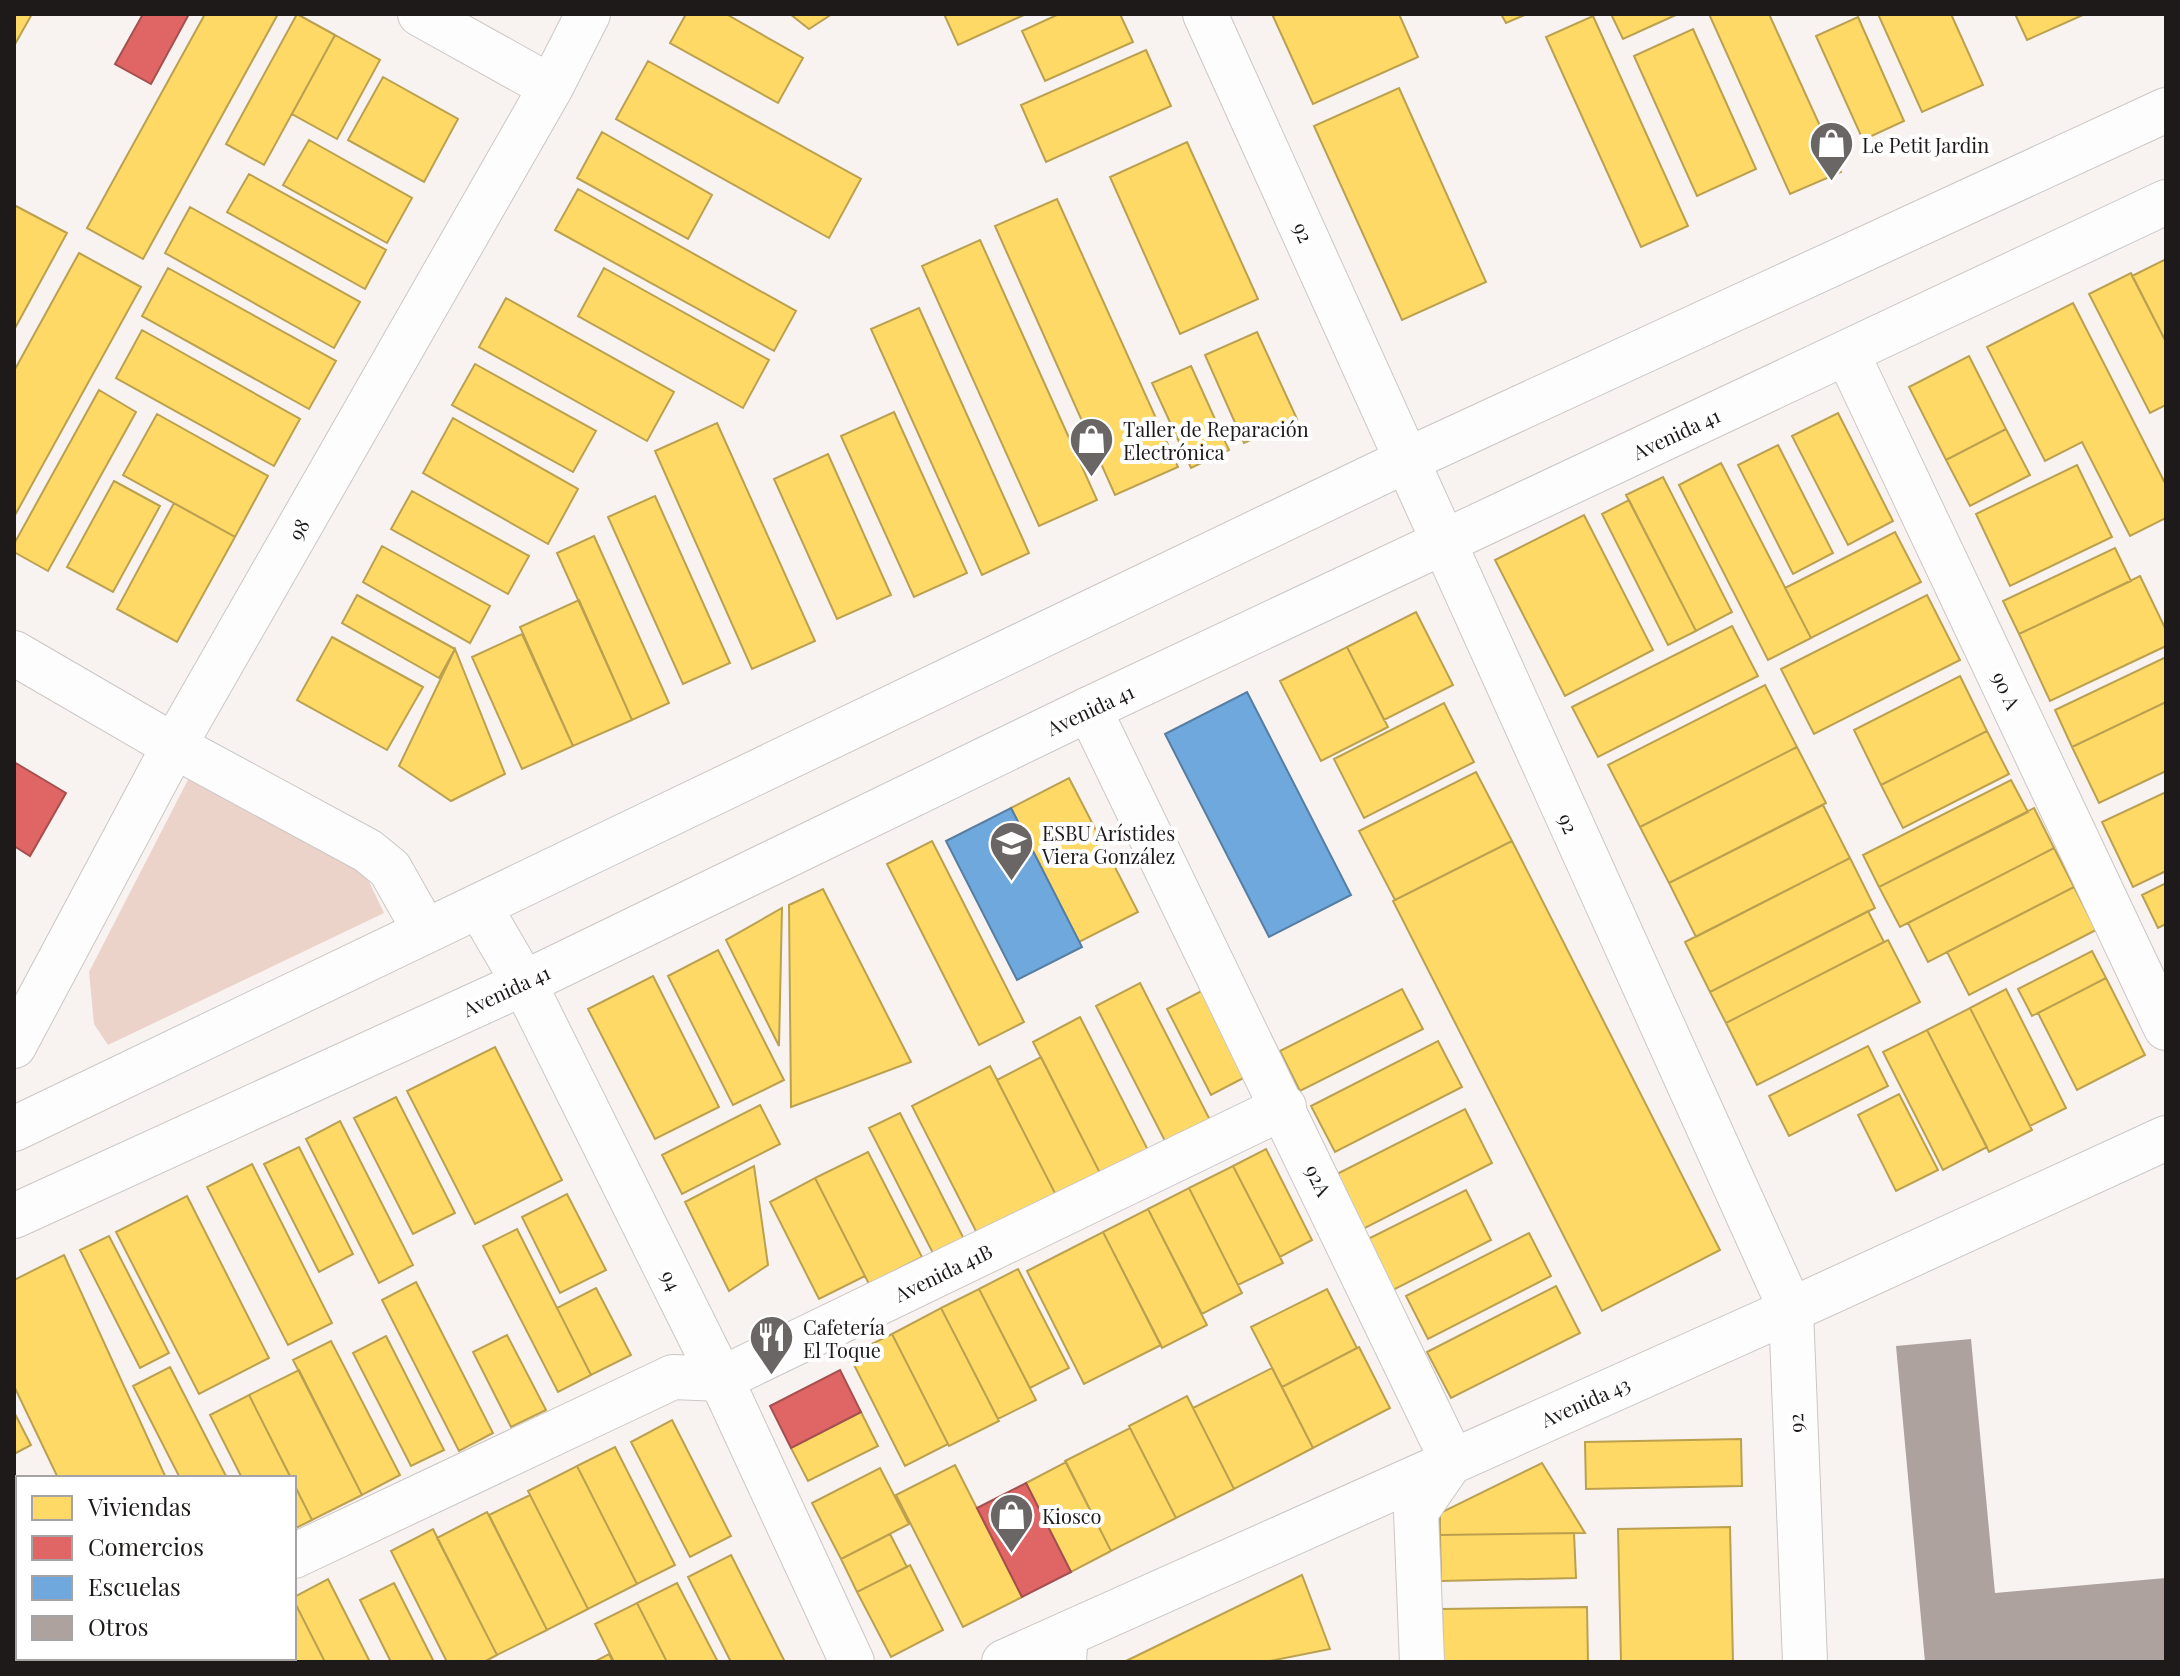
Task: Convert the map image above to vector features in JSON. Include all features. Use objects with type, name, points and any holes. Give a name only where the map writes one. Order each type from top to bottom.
[{"type":"street","points":[[420,14],[551,87]]},
{"type":"street","name":"98","points":[[14,1046],[174,746],[551,87],[588,14]]},
{"type":"street","name":"92","points":[[1205,14],[1791,1310],[1805,1662]]},
{"type":"street","points":[[14,1129],[1407,460],[2166,110]]},
{"type":"street","name":"Avenida 41","points":[[14,1216],[524,983],[1089,709],[2166,202]]},
{"type":"street","name":"90 A","points":[[1847,353],[2166,1028]]},
{"type":"street","points":[[14,653],[174,746],[368,851],[390,869],[425,931]]},
{"type":"street","name":"92A","points":[[1089,709],[1452,1460]]},
{"type":"street","name":"94","points":[[479,906],[524,983],[721,1379],[852,1662]]},
{"type":"street","name":"Avenida 41B","points":[[296,1555],[673,1377],[721,1379],[1284,1107]]},
{"type":"street","name":"Avenida 43","points":[[1004,1662],[1075,1646],[1452,1460],[1791,1310],[2166,1138]]},
{"type":"street","points":[[1422,1662],[1416,1512],[1452,1460]]},
{"type":"shaded area","points":[[192,772],[364,871],[384,913],[108,1045],[94,1024],[89,972]]},
{"type":"building: Viviendas","points":[[14,14],[32,14],[14,46]]},
{"type":"building: Viviendas","points":[[205,14],[278,14],[143,259],[87,228]]},
{"type":"building: Viviendas","points":[[297,14],[335,35],[264,165],[226,144]]},
{"type":"building: Viviendas","points":[[686,14],[726,14],[803,58],[778,103],[670,43]]},
{"type":"building: Viviendas","points":[[790,14],[832,14],[809,29]]},
{"type":"building: Viviendas","points":[[944,14],[1026,14],[958,45]]},
{"type":"building: Viviendas","points":[[1059,14],[1120,14],[1133,42],[1045,81],[1022,31]]},
{"type":"building: Viviendas","points":[[1272,14],[1399,14],[1418,57],[1313,104]]},
{"type":"building: Viviendas","points":[[1501,14],[1527,14],[1506,23]]},
{"type":"building: Viviendas","points":[[1611,14],[1678,14],[1623,39]]},
{"type":"building: Viviendas","points":[[1709,14],[1769,14],[1841,172],[1790,194]]},
{"type":"building: Viviendas","points":[[1878,14],[1951,14],[1983,85],[1922,112]]},
{"type":"building: Viviendas","points":[[2015,14],[2085,14],[2027,40]]},
{"type":"building: Viviendas","points":[[1593,16],[1688,226],[1641,247],[1546,37]]},
{"type":"building: Viviendas","points":[[1858,17],[1904,121],[1863,140],[1816,36]]},
{"type":"building: Viviendas","points":[[1693,29],[1756,169],[1697,196],[1634,56]]},
{"type":"building: Viviendas","points":[[335,35],[380,60],[337,139],[292,114]]},
{"type":"building: Viviendas","points":[[1146,50],[1171,106],[1046,162],[1021,105]]},
{"type":"building: Viviendas","points":[[648,61],[861,179],[829,238],[616,119]]},
{"type":"building: Viviendas","points":[[383,77],[458,119],[424,182],[348,140]]},
{"type":"building: Viviendas","points":[[1399,88],[1486,282],[1402,320],[1314,126]]},
{"type":"building: Viviendas","points":[[602,132],[712,195],[688,239],[577,178]]},
{"type":"building: Viviendas","points":[[309,140],[412,198],[387,243],[283,185]]},
{"type":"building: Viviendas","points":[[1187,142],[1258,299],[1180,334],[1110,177]]},
{"type":"building: Viviendas","points":[[249,174],[386,250],[365,289],[227,212]]},
{"type":"building: Viviendas","points":[[578,189],[796,311],[774,351],[555,230]]},
{"type":"building: Viviendas","points":[[1057,199],[1178,467],[1115,495],[995,226]]},
{"type":"building: Viviendas","points":[[14,205],[67,233],[14,330]]},
{"type":"building: Viviendas","points":[[190,207],[360,302],[334,348],[165,253]]},
{"type":"building: Viviendas","points":[[980,240],[1097,500],[1039,526],[922,266]]},
{"type":"building: Viviendas","points":[[79,253],[141,287],[14,517],[14,371]]},
{"type":"building: Viviendas","points":[[2166,259],[2166,342],[2132,276]]},
{"type":"building: Viviendas","points":[[168,268],[336,361],[309,409],[142,316]]},
{"type":"building: Viviendas","points":[[604,268],[769,360],[743,408],[578,316]]},
{"type":"building: Viviendas","points":[[2131,273],[2166,342],[2166,405],[2150,413],[2089,294]]},
{"type":"building: Viviendas","points":[[506,298],[674,392],[647,441],[479,347]]},
{"type":"building: Viviendas","points":[[2073,303],[2166,485],[2166,518],[2130,536],[2082,442],[2045,461],[1987,347]]},
{"type":"building: Viviendas","points":[[919,308],[1029,553],[982,575],[871,329]]},
{"type":"building: Viviendas","points":[[142,330],[300,419],[274,466],[116,378]]},
{"type":"building: Viviendas","points":[[1257,332],[1297,419],[1244,443],[1205,355]]},
{"type":"building: Viviendas","points":[[1969,356],[2006,429],[1946,460],[1909,387]]},
{"type":"building: Viviendas","points":[[475,364],[596,431],[573,472],[452,405]]},
{"type":"building: Viviendas","points":[[1191,366],[1229,450],[1191,468],[1152,383]]},
{"type":"building: Viviendas","points":[[99,390],[136,412],[48,571],[14,552],[14,544]]},
{"type":"building: Viviendas","points":[[894,412],[967,573],[914,597],[841,436]]},
{"type":"building: Viviendas","points":[[1838,413],[1893,521],[1848,545],[1792,436]]},
{"type":"building: Viviendas","points":[[157,414],[268,476],[235,537],[123,475]]},
{"type":"building: Viviendas","points":[[453,418],[578,489],[548,544],[423,473]]},
{"type":"building: Viviendas","points":[[717,423],[815,641],[752,669],[655,451]]},
{"type":"building: Viviendas","points":[[2006,429],[2030,475],[1970,506],[1946,460]]},
{"type":"building: Viviendas","points":[[1778,445],[1833,553],[1793,574],[1738,465]]},
{"type":"building: Viviendas","points":[[828,454],[891,595],[837,619],[774,479]]},
{"type":"building: Viviendas","points":[[1721,463],[1811,638],[1768,660],[1679,485]]},
{"type":"building: Viviendas","points":[[2077,465],[2112,537],[2010,586],[1976,514]]},
{"type":"building: Viviendas","points":[[1663,477],[1732,612],[1696,631],[1626,495]]},
{"type":"building: Viviendas","points":[[114,481],[160,506],[113,592],[67,567]]},
{"type":"building: Viviendas","points":[[412,491],[529,556],[508,594],[391,529]]},
{"type":"building: Viviendas","points":[[655,496],[730,663],[683,684],[608,517]]},
{"type":"building: Viviendas","points":[[1629,500],[1696,631],[1668,645],[1602,514]]},
{"type":"building: Viviendas","points":[[174,503],[235,537],[177,642],[117,609]]},
{"type":"building: Viviendas","points":[[1584,515],[1653,650],[1565,696],[1495,560]]},
{"type":"building: Viviendas","points":[[1895,532],[1921,582],[1811,638],[1785,588]]},
{"type":"building: Viviendas","points":[[594,536],[669,703],[632,720],[557,553]]},
{"type":"building: Viviendas","points":[[382,546],[490,606],[470,643],[363,582]]},
{"type":"building: Viviendas","points":[[2115,548],[2131,581],[2019,634],[2003,601]]},
{"type":"building: Viviendas","points":[[2140,576],[2166,630],[2166,646],[2050,701],[2019,634]]},
{"type":"building: Viviendas","points":[[357,595],[455,649],[439,678],[342,623]]},
{"type":"building: Viviendas","points":[[1927,595],[1960,660],[1814,734],[1781,669]]},
{"type":"building: Viviendas","points":[[579,600],[632,720],[573,746],[520,627]]},
{"type":"building: Viviendas","points":[[1416,612],[1453,685],[1384,720],[1347,647]]},
{"type":"building: Viviendas","points":[[1732,626],[1758,676],[1598,757],[1572,707]]},
{"type":"building: Viviendas","points":[[522,634],[573,746],[522,769],[472,657]]},
{"type":"building: Viviendas","points":[[332,637],[423,687],[387,750],[297,700]]},
{"type":"building: Viviendas","points":[[1347,647],[1388,727],[1321,761],[1280,681]]},
{"type":"building: Viviendas","points":[[455,649],[505,774],[451,801],[399,766]]},
{"type":"building: Viviendas","points":[[2166,657],[2166,702],[2072,747],[2055,710]]},
{"type":"building: Viviendas","points":[[1960,676],[1987,731],[1881,785],[1854,730]]},
{"type":"building: Viviendas","points":[[1765,685],[1797,747],[1640,827],[1608,765]]},
{"type":"building: Viviendas","points":[[2166,702],[2166,771],[2099,803],[2072,747]]},
{"type":"building: Viviendas","points":[[1444,703],[1474,762],[1364,818],[1334,759]]},
{"type":"building: Viviendas","points":[[1987,731],[2009,774],[1903,828],[1881,785]]},
{"type":"building: Viviendas","points":[[1797,747],[1826,803],[1669,883],[1640,827]]},
{"type":"building: Viviendas","points":[[1476,772],[1512,841],[1395,900],[1359,831]]},
{"type":"building: Viviendas","points":[[1069,778],[1138,912],[1079,942],[1011,808]]},
{"type":"building: Viviendas","points":[[2011,780],[2028,812],[1879,887],[1863,855]]},
{"type":"building: Viviendas","points":[[2166,792],[2166,871],[2133,887],[2102,822]]},
{"type":"building: Viviendas","points":[[1823,805],[1850,858],[1696,937],[1669,883]]},
{"type":"building: Viviendas","points":[[2034,808],[2054,848],[1900,927],[1879,887]]},
{"type":"building: Viviendas","points":[[932,841],[1024,1022],[979,1045],[887,864]]},
{"type":"building: Viviendas","points":[[1512,841],[1720,1250],[1602,1311],[1393,901]]},
{"type":"building: Viviendas","points":[[2054,848],[2074,887],[1928,962],[1908,923]]},
{"type":"building: Viviendas","points":[[1850,858],[1875,908],[1710,992],[1685,942]]},
{"type":"building: Viviendas","points":[[2166,883],[2166,924],[2158,928],[2142,895]]},
{"type":"building: Viviendas","points":[[2074,887],[2096,930],[1969,995],[1947,952]]},
{"type":"building: Viviendas","points":[[823,889],[911,1062],[791,1107],[789,905]]},
{"type":"building: Viviendas","points":[[782,908],[779,1046],[726,940]]},
{"type":"building: Viviendas","points":[[1868,911],[1884,942],[1726,1023],[1710,992]]},
{"type":"building: Viviendas","points":[[1888,940],[1920,1002],[1757,1085],[1726,1023]]},
{"type":"building: Viviendas","points":[[718,950],[784,1080],[733,1105],[668,976]]},
{"type":"building: Viviendas","points":[[2092,951],[2106,978],[2032,1016],[2018,989]]},
{"type":"building: Viviendas","points":[[653,976],[719,1107],[655,1139],[588,1009]]},
{"type":"building: Viviendas","points":[[2106,978],[2145,1055],[2077,1090],[2038,1013]]},
{"type":"building: Viviendas","points":[[1140,983],[1210,1120],[1166,1143],[1096,1006]]},
{"type":"building: Viviendas","points":[[1209,987],[1253,1073],[1211,1095],[1167,1009]]},
{"type":"building: Viviendas","points":[[1402,989],[1423,1029],[1300,1091],[1280,1051]]},
{"type":"building: Viviendas","points":[[2006,989],[2066,1108],[2030,1126],[1970,1008]]},
{"type":"building: Viviendas","points":[[1970,1008],[2032,1130],[1989,1152],[1927,1030]]},
{"type":"building: Viviendas","points":[[1080,1017],[1150,1154],[1103,1179],[1033,1042]]},
{"type":"building: Viviendas","points":[[1927,1030],[1987,1147],[1943,1170],[1883,1052]]},
{"type":"building: Viviendas","points":[[1438,1041],[1462,1087],[1335,1152],[1311,1106]]},
{"type":"building: Viviendas","points":[[1868,1046],[1888,1086],[1789,1136],[1769,1096]]},
{"type":"building: Viviendas","points":[[495,1047],[562,1180],[475,1224],[407,1091]]},
{"type":"building: Viviendas","points":[[1041,1057],[1103,1179],[1059,1201],[997,1080]]},
{"type":"building: Viviendas","points":[[990,1066],[1059,1201],[981,1241],[912,1106]]},
{"type":"building: Viviendas","points":[[1899,1094],[1938,1170],[1896,1191],[1858,1115]]},
{"type":"building: Viviendas","points":[[396,1097],[455,1213],[413,1234],[354,1118]]},
{"type":"building: Viviendas","points":[[760,1105],[780,1144],[682,1194],[662,1155]]},
{"type":"building: Viviendas","points":[[1465,1109],[1492,1163],[1363,1229],[1335,1175]]},
{"type":"building: Viviendas","points":[[900,1113],[968,1247],[938,1263],[869,1128]]},
{"type":"building: Viviendas","points":[[340,1121],[413,1265],[379,1283],[306,1139]]},
{"type":"building: Viviendas","points":[[299,1147],[353,1254],[319,1272],[264,1164]]},
{"type":"building: Viviendas","points":[[1266,1149],[1312,1240],[1280,1257],[1233,1166]]},
{"type":"building: Viviendas","points":[[868,1152],[922,1257],[869,1284],[815,1178]]},
{"type":"building: Viviendas","points":[[252,1164],[332,1323],[288,1345],[207,1187]]},
{"type":"building: Viviendas","points":[[754,1166],[768,1265],[729,1291],[685,1202]]},
{"type":"building: Viviendas","points":[[1233,1166],[1283,1263],[1238,1285],[1189,1188]]},
{"type":"building: Viviendas","points":[[815,1178],[865,1276],[819,1299],[770,1202]]},
{"type":"building: Viviendas","points":[[1189,1188],[1242,1293],[1202,1314],[1148,1209]]},
{"type":"building: Viviendas","points":[[1466,1190],[1491,1240],[1391,1291],[1366,1240]]},
{"type":"building: Viviendas","points":[[567,1194],[606,1270],[560,1293],[522,1217]]},
{"type":"building: Viviendas","points":[[187,1196],[269,1358],[199,1394],[116,1232]]},
{"type":"building: Viviendas","points":[[1148,1209],[1207,1325],[1162,1348],[1103,1232]]},
{"type":"building: Viviendas","points":[[517,1229],[591,1375],[558,1392],[483,1246]]},
{"type":"building: Viviendas","points":[[1103,1232],[1161,1345],[1084,1384],[1027,1271]]},
{"type":"building: Viviendas","points":[[1529,1233],[1551,1276],[1428,1339],[1406,1296]]},
{"type":"building: Viviendas","points":[[109,1236],[169,1353],[140,1368],[80,1250]]},
{"type":"building: Viviendas","points":[[64,1255],[165,1476],[57,1476],[14,1386],[14,1280]]},
{"type":"building: Viviendas","points":[[1018,1269],[1069,1368],[1030,1388],[979,1289]]},
{"type":"building: Viviendas","points":[[416,1282],[493,1433],[459,1451],[382,1300]]},
{"type":"building: Viviendas","points":[[1556,1286],[1580,1333],[1451,1398],[1427,1352]]},
{"type":"building: Viviendas","points":[[596,1288],[631,1355],[591,1375],[557,1308]]},
{"type":"building: Viviendas","points":[[979,1289],[1036,1400],[998,1419],[941,1308]]},
{"type":"building: Viviendas","points":[[1327,1289],[1357,1348],[1282,1387],[1251,1327]]},
{"type":"building: Viviendas","points":[[941,1308],[999,1421],[949,1446],[892,1334]]},
{"type":"building: Viviendas","points":[[892,1334],[948,1444],[905,1466],[849,1355]]},
{"type":"building: Viviendas","points":[[507,1335],[546,1410],[511,1427],[473,1352]]},
{"type":"building: Viviendas","points":[[386,1336],[444,1450],[411,1466],[353,1353]]},
{"type":"building: Viviendas","points":[[331,1341],[400,1475],[362,1495],[293,1360]]},
{"type":"building: Viviendas","points":[[1359,1347],[1390,1408],[1313,1448],[1282,1387]]},
{"type":"building: Viviendas","points":[[170,1367],[226,1476],[179,1476],[133,1386]]},
{"type":"building: Viviendas","points":[[1272,1368],[1313,1448],[1234,1489],[1193,1408]]},
{"type":"building: Viviendas","points":[[299,1370],[362,1495],[312,1520],[296,1488],[296,1476],[290,1476],[249,1395]]},
{"type":"building: Viviendas","points":[[249,1395],[290,1476],[241,1476],[210,1415]]},
{"type":"building: Viviendas","points":[[1187,1396],[1234,1489],[1176,1518],[1129,1426]]},
{"type":"building: Viviendas","points":[[14,1412],[31,1445],[14,1454]]},
{"type":"building: Viviendas","points":[[861,1412],[878,1446],[808,1481],[791,1448]]},
{"type":"building: Viviendas","points":[[672,1420],[731,1536],[690,1557],[631,1442]]},
{"type":"building: Viviendas","points":[[1130,1428],[1176,1518],[1111,1551],[1065,1461]]},
{"type":"building: Viviendas","points":[[1741,1439],[1742,1486],[1586,1489],[1585,1442]]},
{"type":"building: Viviendas","points":[[615,1447],[675,1565],[637,1584],[577,1466]]},
{"type":"building: Viviendas","points":[[1066,1462],[1111,1551],[1071,1572],[1026,1483]]},
{"type":"building: Viviendas","points":[[1542,1463],[1585,1533],[1440,1535],[1440,1513]]},
{"type":"building: Viviendas","points":[[955,1465],[1022,1597],[963,1627],[896,1495]]},
{"type":"building: Viviendas","points":[[577,1466],[637,1584],[588,1609],[528,1491]]},
{"type":"building: Viviendas","points":[[880,1468],[909,1524],[841,1559],[812,1503]]},
{"type":"building: Viviendas","points":[[296,1488],[312,1520],[296,1528]]},
{"type":"building: Viviendas","points":[[530,1495],[588,1609],[547,1630],[489,1515]]},
{"type":"building: Viviendas","points":[[487,1512],[547,1630],[497,1655],[437,1538]]},
{"type":"building: Viviendas","points":[[1730,1527],[1733,1662],[1621,1662],[1618,1529]]},
{"type":"building: Viviendas","points":[[433,1529],[497,1655],[484,1662],[447,1662],[391,1551]]},
{"type":"building: Viviendas","points":[[1574,1533],[1576,1578],[1441,1581],[1440,1535]]},
{"type":"building: Viviendas","points":[[890,1534],[907,1567],[857,1592],[841,1559]]},
{"type":"building: Viviendas","points":[[731,1555],[785,1662],[731,1662],[688,1577]]},
{"type":"building: Viviendas","points":[[910,1565],[943,1630],[891,1657],[857,1592]]},
{"type":"building: Viviendas","points":[[1302,1575],[1330,1649],[1265,1662],[1124,1662]]},
{"type":"building: Viviendas","points":[[328,1579],[369,1660],[325,1662],[296,1605],[296,1596]]},
{"type":"building: Viviendas","points":[[394,1583],[434,1662],[391,1662],[360,1600]]},
{"type":"building: Viviendas","points":[[677,1583],[718,1662],[667,1662],[637,1603]]},
{"type":"building: Viviendas","points":[[637,1603],[667,1662],[614,1662],[595,1624]]},
{"type":"building: Viviendas","points":[[296,1605],[325,1662],[280,1660],[296,1660]]},
{"type":"building: Viviendas","points":[[1587,1607],[1588,1662],[1443,1662],[1442,1609]]},
{"type":"building: Viviendas","points":[[14,1632],[16,1660],[92,1660],[91,1662],[14,1662]]},
{"type":"building: Viviendas","points":[[609,1654],[613,1662],[594,1662]]},
{"type":"building: Comercios","points":[[143,14],[189,14],[151,84],[115,64]]},
{"type":"building: Comercios","points":[[14,762],[66,793],[30,856],[14,846]]},
{"type":"building: Comercios","points":[[840,1370],[861,1412],[791,1448],[770,1406]]},
{"type":"building: Comercios","points":[[1026,1483],[1071,1572],[1022,1597],[977,1508]]},
{"type":"building: Escuelas","points":[[1247,692],[1351,895],[1269,937],[1165,734]]},
{"type":"building: Escuelas","points":[[1011,808],[1082,947],[1017,980],[946,841]]},
{"type":"building: Otros","points":[[1971,1339],[1995,1593],[2166,1578],[2166,1662],[1925,1662],[1896,1346]]},
{"type":"place","name":"Le Petit Jardin","points":[[1831,183]]},
{"type":"place","name":"Taller de Reparación Electrónica","points":[[1092,479]]},
{"type":"place","name":"ESBU Arístides Viera González","points":[[1011,882]]},
{"type":"place","name":"Cafetería El Toque","points":[[772,1377]]},
{"type":"place","name":"Kiosco","points":[[1011,1554]]}]
